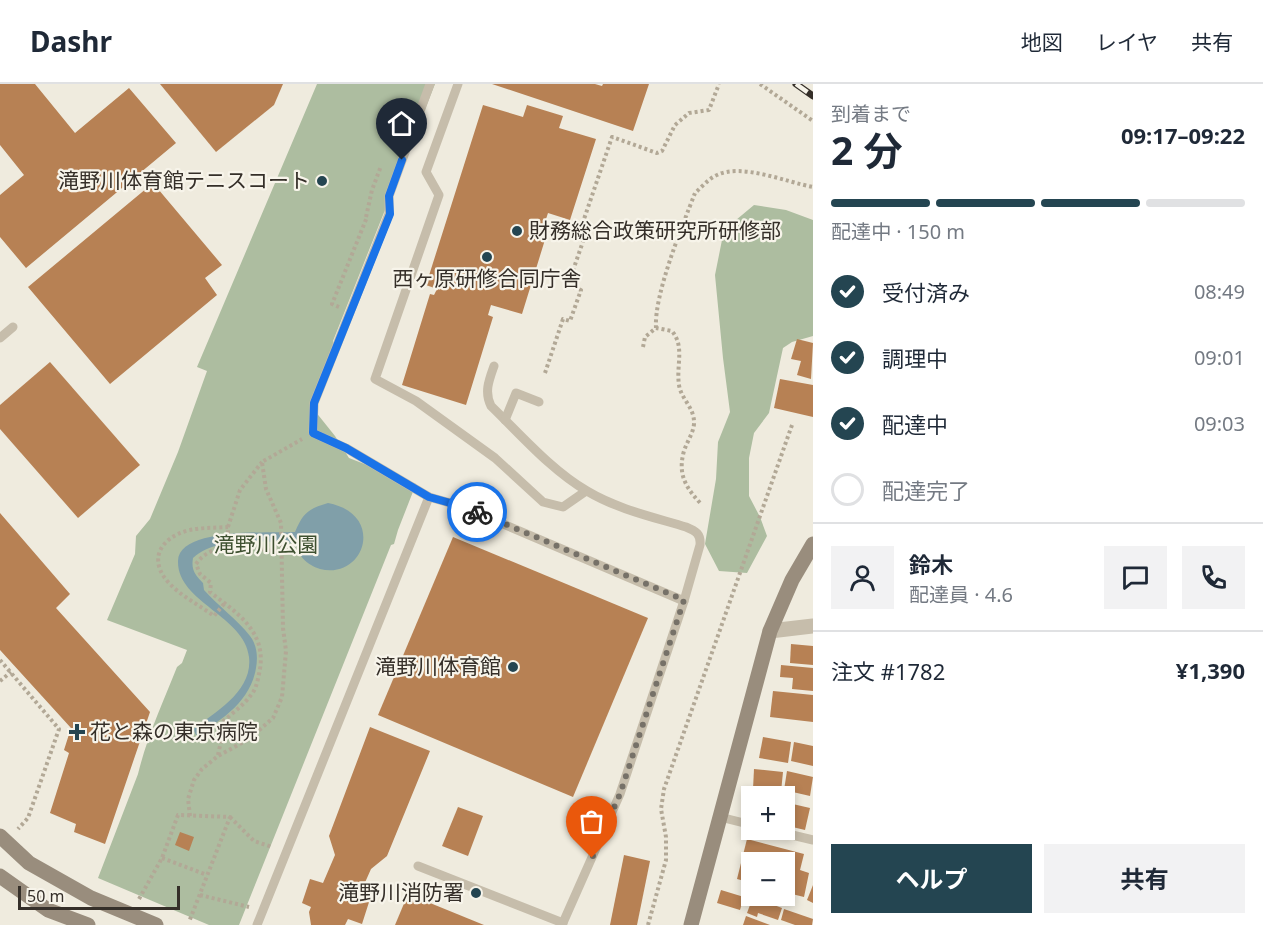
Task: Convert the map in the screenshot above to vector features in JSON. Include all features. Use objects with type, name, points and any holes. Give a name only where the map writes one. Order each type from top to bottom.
[{"type":"street","points":[[691,925],[770,631],[792,580],[813,544]]},
{"type":"street","points":[[770,631],[813,626]]},
{"type":"street","points":[[8,834],[28,862],[91,898],[156,925]]},
{"type":"street","points":[[0,876],[48,909],[88,925]]},
{"type":"lane","points":[[430,84],[389,196],[390,214],[314,403],[313,433],[346,448],[429,497],[461,506],[684,600]]},
{"type":"lane","points":[[458,84],[426,172],[439,195],[375,379],[416,401],[495,458],[543,502],[563,507],[586,491]]},
{"type":"lane","points":[[0,338],[13,327]]},
{"type":"lane","points":[[418,866],[563,924],[620,794],[700,545],[700,538],[696,531],[611,504],[586,491],[558,470],[491,406],[486,398],[487,385],[494,366]]},
{"type":"lane","points":[[505,420],[516,393],[539,402]]},
{"type":"lane","points":[[257,925],[429,497]]},
{"type":"lane","points":[[720,817],[741,822]]},
{"type":"lane","points":[[795,836],[813,840]]},
{"type":"path","points":[[545,373],[563,319],[570,321],[581,290],[568,285],[589,224],[583,222],[612,137],[657,153],[662,151],[675,125],[689,113],[709,110],[719,84]]},
{"type":"path","points":[[760,84],[813,121]]},
{"type":"path","points":[[656,328],[655,316],[662,287],[695,193],[707,182],[717,175],[730,172],[777,178],[813,187]]},
{"type":"path","points":[[366,217],[372,190]]},
{"type":"path","points":[[332,304],[340,284]]},
{"type":"path","points":[[643,347],[645,337],[656,328],[672,331],[679,339],[680,390],[690,405],[694,423],[683,455],[683,476],[687,489],[702,505]]},
{"type":"path","points":[[648,925],[666,860],[666,837],[661,809],[664,789],[792,425]]},
{"type":"path","points":[[228,545],[228,530],[240,490],[262,462],[313,433]]},
{"type":"path","points":[[190,816],[188,799],[194,780],[202,769],[218,756],[249,739],[273,718],[282,697],[286,651],[282,628],[281,523],[266,489],[262,462]]},
{"type":"path","points":[[224,603],[214,616],[178,592],[167,581],[159,567],[157,556],[163,546],[178,534],[195,529],[228,530]]},
{"type":"path","points":[[218,756],[222,742],[220,724],[252,695],[258,680],[262,658],[258,638],[243,620],[210,592],[211,583],[200,574],[196,564],[201,557],[228,545],[281,550]]},
{"type":"path","points":[[0,660],[59,729],[28,818],[8,834]]},
{"type":"path","points":[[0,681],[11,672]]},
{"type":"path","points":[[139,900],[162,858],[178,815],[230,817],[254,841],[287,852]]},
{"type":"path","points":[[189,922],[230,817]]},
{"type":"path","points":[[162,858],[207,875]]},
{"type":"path","points":[[200,895],[263,910]]},
{"type":"green space","name":"滝野川公園","points":[[317,84],[435,84],[333,341],[332,365],[315,411],[349,458],[416,484],[394,544],[391,545],[239,925],[209,925],[98,878],[156,720],[177,667],[182,663],[187,650],[107,620],[135,554],[136,536],[150,519],[178,452],[207,371],[197,367]]},
{"type":"green space","points":[[754,205],[786,210],[813,220],[813,336],[792,342],[783,348],[769,413],[754,433],[749,458],[749,496],[767,536],[747,573],[719,571],[705,544],[716,479],[718,442],[730,412],[715,275],[724,230]]},
{"type":"water","points":[[328,503],[346,509],[358,520],[363,532],[363,544],[358,556],[348,565],[336,570],[312,566],[301,556],[295,543],[228,543],[215,546],[193,558],[193,569],[203,583],[204,590],[250,636],[256,647],[257,655],[253,679],[242,699],[226,716],[196,735],[193,729],[222,708],[239,690],[249,669],[249,657],[245,643],[236,630],[188,588],[181,575],[178,561],[182,550],[193,542],[209,537],[228,534],[295,532],[307,513]]},
{"type":"building","points":[[0,84],[35,84],[75,133],[129,88],[176,143],[26,268],[0,237],[0,195],[24,175],[0,145]]},
{"type":"building","points":[[160,84],[283,84],[274,105],[216,152]]},
{"type":"building","points":[[492,84],[595,84],[602,86],[603,84],[649,84],[633,131]]},
{"type":"building","name":"西ヶ原研修合同庁舎","points":[[483,105],[523,117],[527,105],[563,116],[559,128],[596,139],[570,220],[548,213],[543,228],[548,230],[522,314],[491,305],[488,315],[493,317],[466,405],[402,385],[430,294],[434,295],[437,289],[426,285]]},
{"type":"building","points":[[153,183],[222,265],[205,278],[217,295],[110,384],[28,287]]},
{"type":"building","points":[[797,339],[813,343],[811,379],[797,375],[801,361],[791,359]]},
{"type":"building","points":[[50,362],[140,465],[78,518],[0,429],[0,405]]},
{"type":"building","points":[[780,379],[813,385],[813,417],[774,408]]},
{"type":"building","points":[[0,513],[70,594],[56,608],[150,712],[105,844],[74,832],[76,824],[50,813],[69,753],[64,750],[71,728],[0,650]]},
{"type":"building","name":"滝野川体育館","points":[[453,537],[648,618],[573,797],[378,715]]},
{"type":"building","points":[[791,644],[813,646],[813,665],[790,663]]},
{"type":"building","points":[[781,665],[813,668],[813,691],[792,689],[793,678],[780,677]]},
{"type":"building","points":[[773,691],[813,695],[813,722],[770,717]]},
{"type":"building","points":[[370,727],[430,751],[387,856],[371,869],[359,896],[370,899],[362,924],[348,919],[345,925],[311,925],[309,912],[311,907],[302,903],[310,879],[323,883],[335,855],[329,836]]},
{"type":"building","points":[[763,737],[791,742],[788,763],[759,758]]},
{"type":"building","points":[[794,742],[813,746],[813,766],[791,761]]},
{"type":"building","points":[[754,769],[783,772],[782,786],[753,786]]},
{"type":"building","points":[[787,771],[813,777],[810,796],[795,793],[795,786],[785,786]]},
{"type":"building","points":[[795,805],[810,808],[805,830],[795,828]]},
{"type":"building","points":[[458,807],[483,816],[468,856],[442,846]]},
{"type":"building","points":[[180,832],[194,837],[189,851],[175,845]]},
{"type":"building","points":[[747,840],[751,840],[804,854],[800,870],[809,873],[804,897],[795,895],[795,852],[744,852]]},
{"type":"building","points":[[624,855],[650,861],[637,925],[610,925]]},
{"type":"building","points":[[741,863],[741,880],[737,879]]},
{"type":"building","points":[[813,885],[813,903],[807,900]]},
{"type":"building","points":[[721,890],[741,896],[740,910],[717,903]]},
{"type":"building","name":"滝野川消防署","points":[[408,894],[484,925],[395,925]]},
{"type":"building","points":[[750,906],[782,908],[778,920],[758,913],[757,917],[747,913]]},
{"type":"building","points":[[784,909],[813,919],[812,925],[795,925],[781,920]]},
{"type":"building","points":[[746,916],[770,925],[743,925]]},
{"type":"railway","points":[[796,84],[813,96]]},
{"type":"way so far","points":[[477,512],[684,600],[620,794],[592,858]]},
{"type":"place","name":"滝野川体育館テニスコート","points":[[322,181]]},
{"type":"place","name":"財務総合政策研究所研修部","points":[[517,231]]},
{"type":"place","name":"西ヶ原研修合同庁舎","points":[[487,257]]},
{"type":"place","name":"滝野川体育館","points":[[513,667]]},
{"type":"place","name":"花と森の東京病院","points":[[77,732]]},
{"type":"place","name":"滝野川消防署","points":[[476,893]]},
{"type":"route","points":[[402,160],[389,196],[390,214],[314,403],[313,433],[346,448],[429,497],[477,512]]}]
